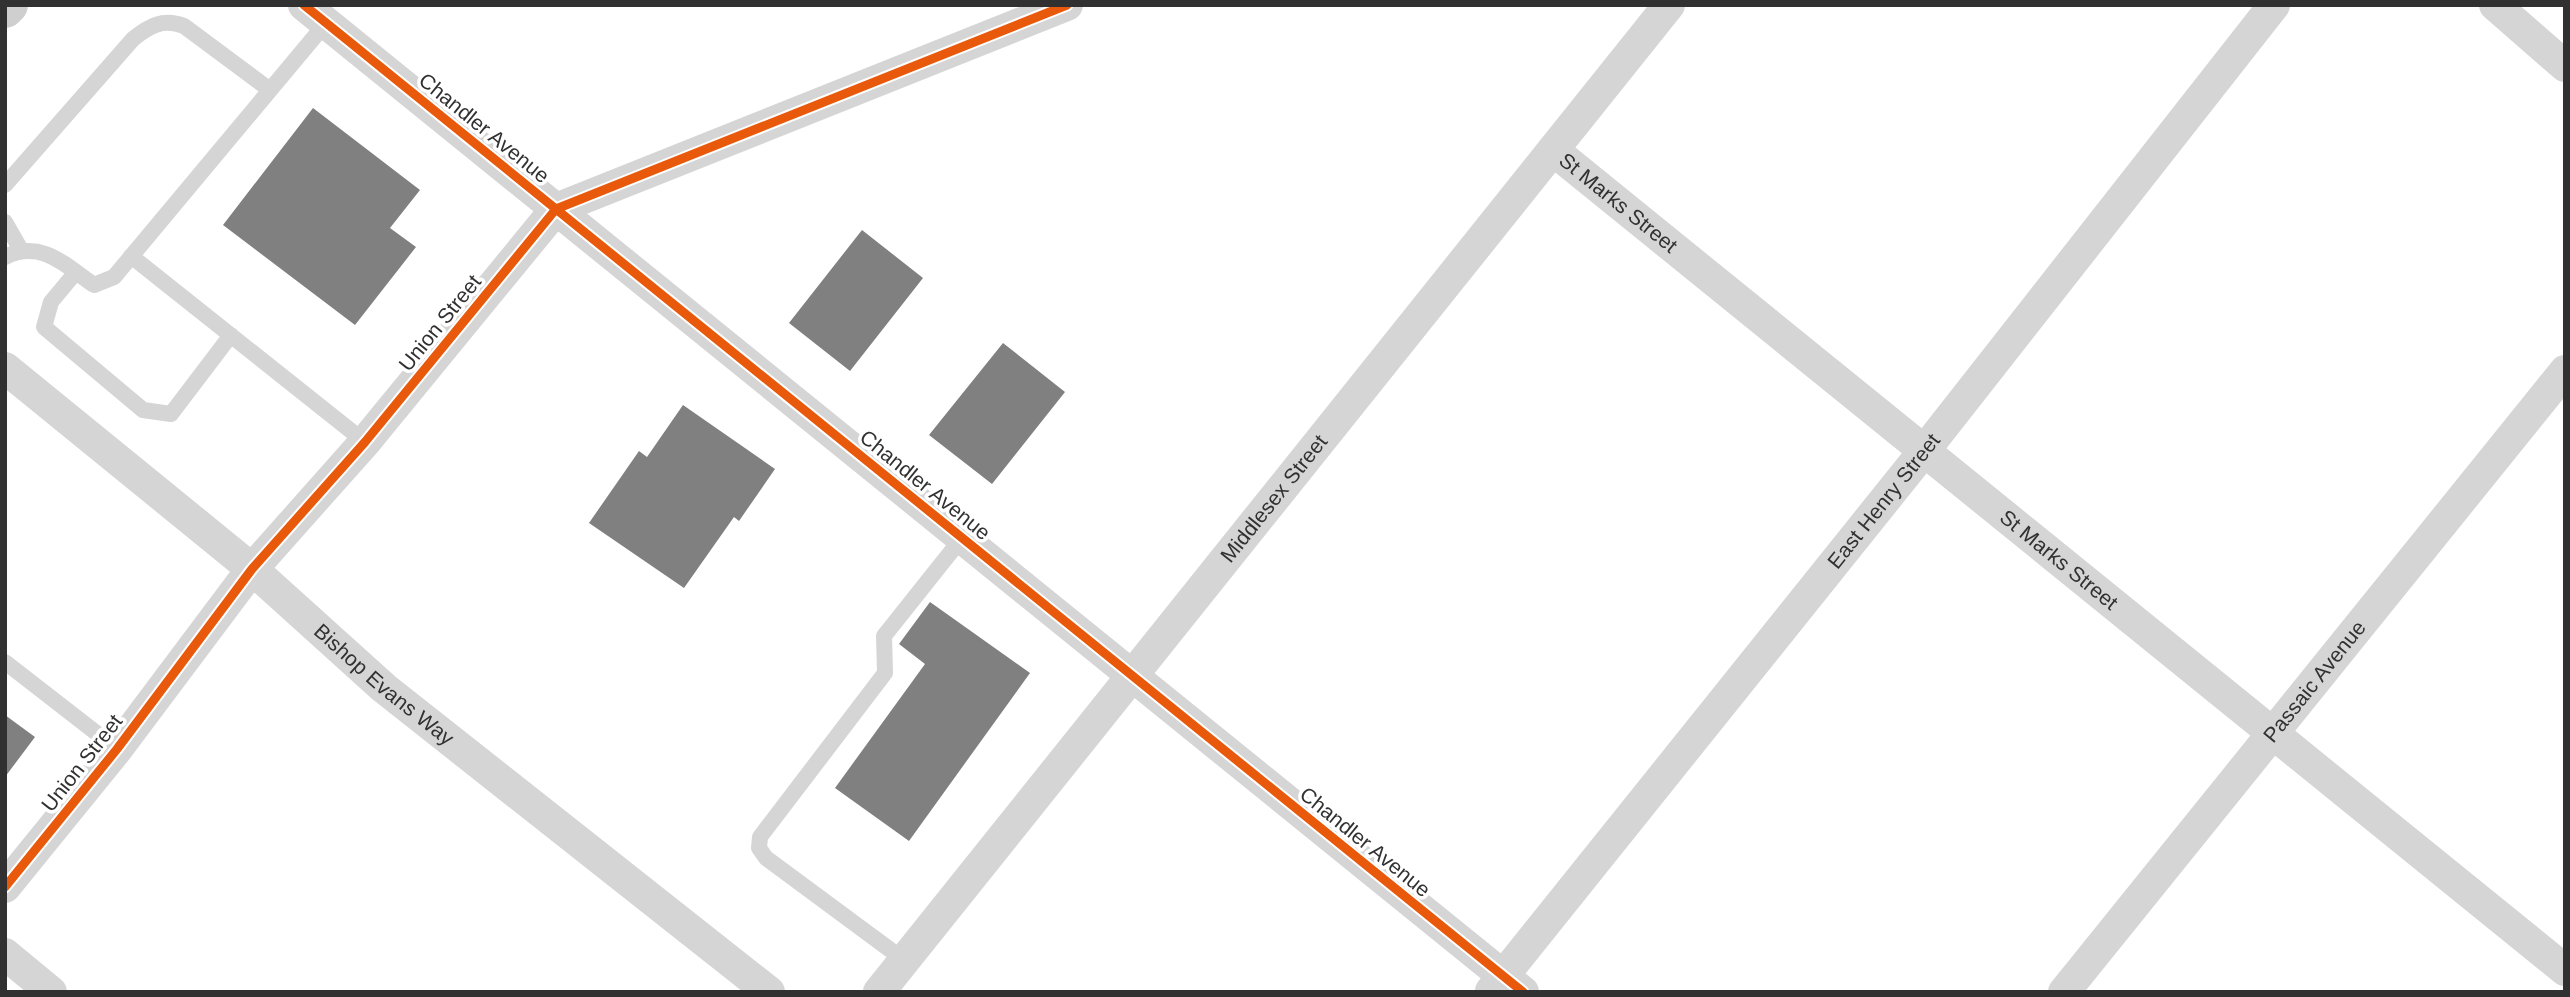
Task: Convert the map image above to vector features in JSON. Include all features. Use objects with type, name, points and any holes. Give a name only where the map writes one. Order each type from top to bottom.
[{"type":"main road","points":[[5,9],[9,5]]},
{"type":"street","name":"Union Street","points":[[5,887],[117,749],[252,569],[365,442],[556,209],[1067,5]]},
{"type":"street","name":"Middlesex Street","points":[[878,992],[1668,5]]},
{"type":"street","name":"East Henry Street","points":[[1506,986],[2274,5]]},
{"type":"street","points":[[2495,5],[2565,66]]},
{"type":"street","name":"Chandler Avenue","points":[[315,14],[1132,676],[1506,986]]},
{"type":"street","name":"St Marks Street","points":[[1553,150],[2565,970]]},
{"type":"street","name":"Bishop Evans Way","points":[[5,368],[252,569],[384,688],[769,992]]},
{"type":"street","name":"Passaic Avenue","points":[[2064,992],[2565,371]]},
{"type":"street","points":[[5,954],[51,992]]},
{"type":"lane","points":[[5,257],[21,250],[46,252],[94,285],[114,277],[270,90],[315,14]]},
{"type":"lane","points":[[5,185],[133,39],[153,25],[173,22],[184,26],[270,90]]},
{"type":"lane","points":[[5,222],[21,250]]},
{"type":"lane","points":[[131,256],[365,442]]},
{"type":"lane","points":[[76,272],[51,302],[44,327],[143,410],[171,414],[231,335]]},
{"type":"lane","points":[[904,960],[766,858],[759,848],[760,837],[885,674],[884,636],[962,538]]},
{"type":"lane","points":[[5,662],[117,749]]},
{"type":"building","points":[[313,108],[420,190],[390,228],[416,247],[355,325],[223,225]]},
{"type":"building","points":[[862,230],[923,278],[850,371],[789,323]]},
{"type":"building","points":[[1003,343],[1065,392],[992,484],[929,435]]},
{"type":"building","points":[[683,405],[775,469],[739,521],[734,517],[684,588],[589,523],[639,451],[647,457]]},
{"type":"building","points":[[930,602],[1030,673],[909,841],[835,788],[925,664],[899,644]]},
{"type":"building","points":[[5,715],[35,737],[5,777]]},
{"type":"cycle path","points":[[304,5],[1523,992]]},
{"type":"cycle path","points":[[5,887],[117,749],[252,569],[365,442],[556,209],[1067,5]]}]
